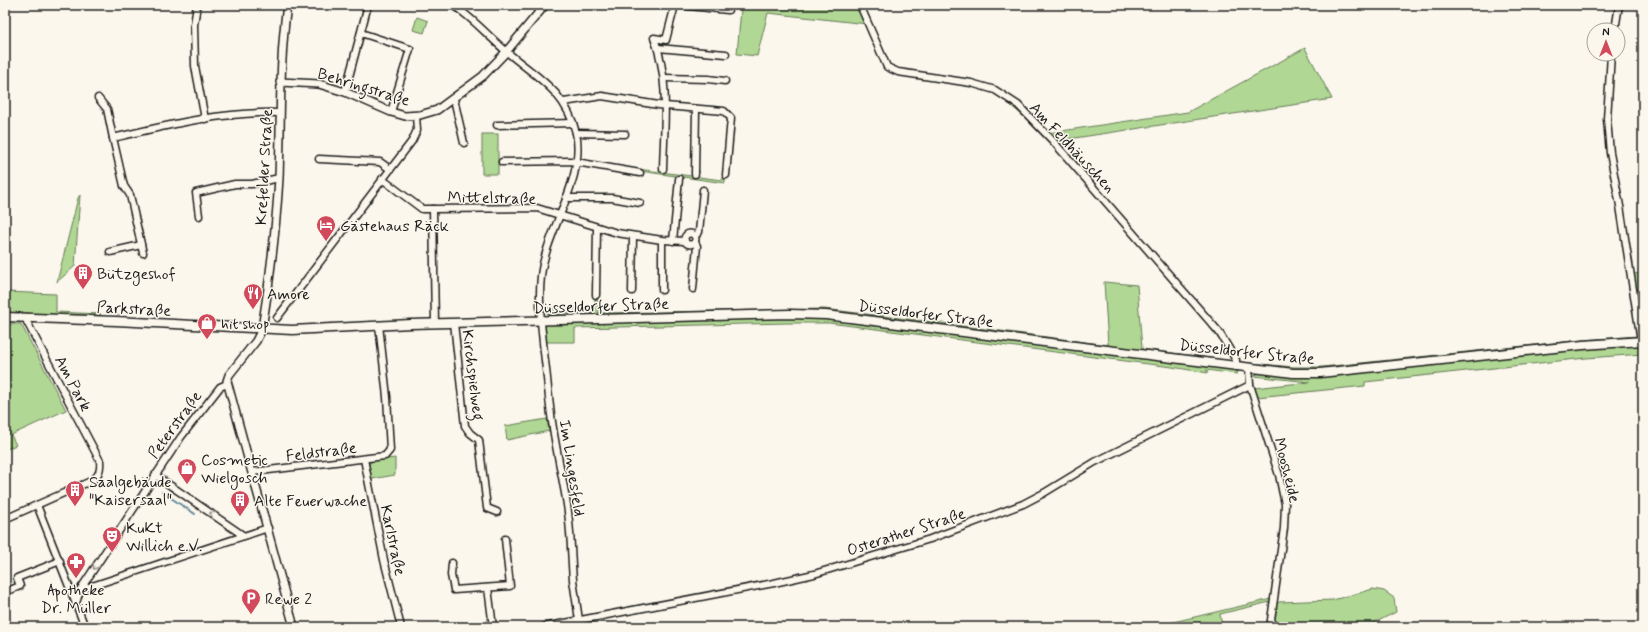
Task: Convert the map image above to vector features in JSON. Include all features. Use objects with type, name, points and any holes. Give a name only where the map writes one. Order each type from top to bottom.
[{"type":"main road","name":"Düsseldorfer Straße","points":[[262,329],[302,330],[379,325],[540,320],[790,314],[826,315],[1293,373],[1320,373],[1583,345],[1642,341]]},
{"type":"main road","name":"Parkstraße","points":[[5,317],[262,329]]},
{"type":"street","points":[[197,5],[194,25],[195,66],[205,119]]},
{"type":"street","name":"Krefelder Straße","points":[[262,329],[276,221],[279,178],[280,82],[287,5]]},
{"type":"street","points":[[345,92],[368,5]]},
{"type":"street","name":"Im Lingesfeld","points":[[453,5],[506,52],[546,82],[564,102],[576,133],[576,163],[566,198],[546,252],[541,276],[540,320],[553,427],[568,508],[573,581],[579,620]]},
{"type":"street","points":[[277,318],[412,141],[417,130],[416,116],[437,110],[454,99],[483,76],[506,52],[545,5]]},
{"type":"street","points":[[664,170],[664,78],[658,48],[654,38],[666,40],[675,5]]},
{"type":"street","points":[[679,5],[728,10]]},
{"type":"street","name":"Am Feldhäuschen","points":[[860,5],[886,67],[898,72],[971,83],[995,90],[1018,105],[1052,140],[1219,332],[1236,360],[1236,366]]},
{"type":"street","points":[[1616,22],[1618,5]]},
{"type":"street","points":[[361,33],[410,49],[391,112]]},
{"type":"street","points":[[658,48],[726,54]]},
{"type":"street","points":[[1611,62],[1607,119],[1610,154],[1642,341]]},
{"type":"street","points":[[664,78],[725,81]]},
{"type":"street","name":"Behringstraße","points":[[280,82],[319,84],[345,92],[391,112],[405,116],[416,116]]},
{"type":"street","points":[[564,102],[602,96],[665,106],[724,111],[731,118],[726,175]]},
{"type":"street","points":[[98,98],[107,109],[124,186],[130,195],[143,253]]},
{"type":"street","points":[[454,99],[464,143]]},
{"type":"street","points":[[695,174],[696,109]]},
{"type":"street","points":[[113,138],[205,119],[255,112],[280,114]]},
{"type":"street","points":[[497,125],[573,123]]},
{"type":"street","points":[[576,133],[625,134]]},
{"type":"street","points":[[319,159],[380,162],[390,169]]},
{"type":"street","points":[[502,162],[570,161],[640,173]]},
{"type":"street","points":[[199,216],[196,193],[235,184],[252,184],[279,178]]},
{"type":"street","name":"Mittelstraße","points":[[382,179],[422,209],[537,208],[560,214],[596,227],[632,236],[662,240],[686,241],[688,234],[693,234],[695,239]]},
{"type":"street","points":[[673,241],[679,179]]},
{"type":"street","points":[[693,289],[697,246],[695,239],[699,232],[703,190]]},
{"type":"street","points":[[566,198],[612,198],[640,203]]},
{"type":"street","name":"Mittelstraße","points":[[433,209],[434,323]]},
{"type":"street","points":[[596,227],[596,295]]},
{"type":"street","points":[[632,236],[632,291]]},
{"type":"street","points":[[662,240],[662,290]]},
{"type":"street","points":[[110,252],[141,245]]},
{"type":"street","name":"Am Park","points":[[27,317],[27,322],[100,461],[100,472],[93,480],[37,505]]},
{"type":"street","name":"Kirchspielweg","points":[[454,323],[465,426],[470,433],[479,440],[487,508],[497,512]]},
{"type":"street","name":"Feldstraße","points":[[252,472],[385,456],[390,450],[387,397],[379,325]]},
{"type":"street","name":"Peterstraße","points":[[76,603],[80,590],[155,475],[210,399],[220,387],[227,384],[229,376],[255,343],[262,329]]},
{"type":"street","name":"Moosheide","points":[[1249,368],[1250,385],[1279,475],[1285,504],[1284,528],[1270,627]]},
{"type":"street","points":[[227,384],[268,528],[294,627]]},
{"type":"street","name":"Osterather Straße","points":[[544,627],[791,579],[942,535],[1023,504],[1095,462],[1250,385]]},
{"type":"street","name":"Karlstraße","points":[[364,459],[384,560],[401,627]]},
{"type":"street","points":[[155,475],[244,536]]},
{"type":"street","points":[[5,519],[37,505],[85,627]]},
{"type":"street","points":[[80,590],[268,528]]},
{"type":"street","points":[[452,563],[451,575],[454,590],[510,586],[506,540]]},
{"type":"street","points":[[5,592],[20,586],[17,578],[60,561]]},
{"type":"street","points":[[488,588],[493,627]]},
{"type":"green space","points":[[701,5],[858,5],[867,24],[768,13],[757,56],[737,54],[741,9]]},
{"type":"green space","points":[[417,17],[428,21],[424,33],[413,30]]},
{"type":"green space","points":[[1305,48],[1332,99],[1055,141],[1048,133],[1188,112]]},
{"type":"green space","points":[[994,93],[1017,107],[1070,162],[1030,122]]},
{"type":"green space","points":[[482,134],[498,134],[498,174],[482,174]]},
{"type":"green space","points":[[583,163],[722,180],[725,178],[725,183]]},
{"type":"green space","points":[[80,195],[75,266],[57,282],[78,198]]},
{"type":"green space","points":[[1137,241],[1168,275],[1194,307]]},
{"type":"green space","points":[[1643,273],[1643,310],[1639,311],[1633,274]]},
{"type":"green space","points":[[1104,282],[1137,285],[1142,349],[1233,361],[1209,325],[1194,307],[1217,333],[1232,355],[1234,362],[1232,363],[957,327],[955,325],[1108,345]]},
{"type":"green space","points":[[5,292],[56,294],[56,312],[101,314],[94,317],[5,314]]},
{"type":"green space","points":[[598,294],[598,312],[603,313],[824,309],[950,324],[948,326],[824,311],[611,316],[589,313],[588,311],[550,315],[547,313],[545,308],[593,307],[595,305],[595,295]]},
{"type":"green space","points":[[792,317],[819,318],[1239,370],[1237,374],[1206,370],[1208,373],[1172,367],[829,323],[575,328],[575,342],[546,342],[546,325],[552,324]]},
{"type":"green space","points":[[5,324],[21,324],[66,410],[11,435],[16,445],[5,450]]},
{"type":"green space","points":[[1638,336],[1636,338],[1598,340],[1340,368],[1293,369],[1242,364],[1239,362],[1294,367],[1322,367],[1582,340]]},
{"type":"green space","points":[[1643,344],[1643,354],[1586,358],[1365,382],[1365,386],[1257,397],[1254,388],[1310,382],[1253,376],[1260,373],[1332,376],[1584,348]]},
{"type":"green space","points":[[547,419],[549,431],[507,440],[505,426]]},
{"type":"green space","points":[[395,458],[395,475],[372,479],[369,464],[372,461]]},
{"type":"green space","points":[[1373,589],[1384,591],[1394,598],[1396,612],[1362,627],[1338,624],[1272,627],[1276,604],[1279,602],[1333,600]]},
{"type":"green space","points":[[1271,599],[1270,602],[1220,614],[1222,627],[1152,627]]},
{"type":"waterway","points":[[162,492],[195,514]]},
{"type":"place","name":"Gästehaus Räck","points":[[326,242]]},
{"type":"place","name":"Bützgeshof","points":[[83,290]]},
{"type":"place","name":"Amore","points":[[253,310]]},
{"type":"place","name":"hit shop","points":[[207,340]]},
{"type":"place","name":"Cosmetic Wielgosch","points":[[187,485]]},
{"type":"place","name":"Saalgebäude \"Kaisersaal\"","points":[[75,507]]},
{"type":"place","name":"Alte Feuerwache","points":[[240,517]]},
{"type":"place","name":"KuKt Willich e.V.","points":[[112,553]]},
{"type":"place","name":"Apotheke Dr. Müller","points":[[76,579]]},
{"type":"place","name":"Rewe 2","points":[[251,615]]}]
